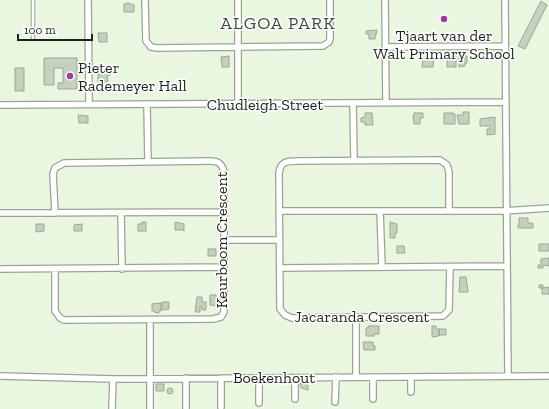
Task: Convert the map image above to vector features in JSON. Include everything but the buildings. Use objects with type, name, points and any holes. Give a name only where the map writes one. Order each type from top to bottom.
[{"type":"street","points":[[88,0],[89,104]]},
{"type":"street","points":[[145,0],[146,40],[151,47],[324,46],[330,39],[330,0]]},
{"type":"street","points":[[238,0],[238,104]]},
{"type":"street","points":[[385,0],[387,47],[386,103]]},
{"type":"street","points":[[505,0],[508,376]]},
{"type":"street","points":[[387,47],[505,46]]},
{"type":"street","name":"Chudleigh Street","points":[[0,105],[506,102]]},
{"type":"street","points":[[147,104],[148,161]]},
{"type":"street","points":[[353,104],[354,160]]},
{"type":"street","name":"Jacaranda Crescent","points":[[449,211],[449,172],[448,168],[442,161],[354,160],[285,162],[280,167],[279,173],[280,309],[285,315],[292,318],[445,316],[449,310],[450,267]]},
{"type":"street","name":"Keurboom Crescent","points":[[55,213],[53,174],[55,168],[60,164],[68,162],[219,162],[224,172],[225,308],[221,317],[213,319],[64,320],[60,318],[55,311],[55,269]]},
{"type":"street","points":[[279,211],[506,211],[549,208]]},
{"type":"street","points":[[380,211],[382,267]]},
{"type":"street","points":[[0,213],[224,212]]},
{"type":"street","points":[[121,213],[122,268]]},
{"type":"street","points":[[224,240],[279,240]]},
{"type":"street","points":[[280,268],[506,266]]},
{"type":"street","points":[[0,269],[224,268]]},
{"type":"street","points":[[356,317],[356,377]]},
{"type":"street","points":[[150,320],[150,409]]},
{"type":"street","name":"Boekenhout","points":[[0,376],[113,379],[549,376]]},
{"type":"street","points":[[258,403],[259,377]]},
{"type":"street","points":[[335,402],[336,377]]},
{"type":"street","points":[[373,377],[373,400]]},
{"type":"street","points":[[411,377],[411,392]]},
{"type":"street","points":[[186,378],[186,408]]},
{"type":"street","points":[[221,378],[222,407]]},
{"type":"street","points":[[295,378],[295,399]]},
{"type":"street","points":[[112,409],[113,379]]},
{"type":"lane","points":[[33,0],[33,39]]},
{"type":"place","name":"Tjaart van der Walt Primary School","points":[[444,19]]},
{"type":"place","name":"Pieter Rademeyer Hall","points":[[70,76]]},
{"type":"district","name":"ALGOA PARK","points":[[278,23]]}]
